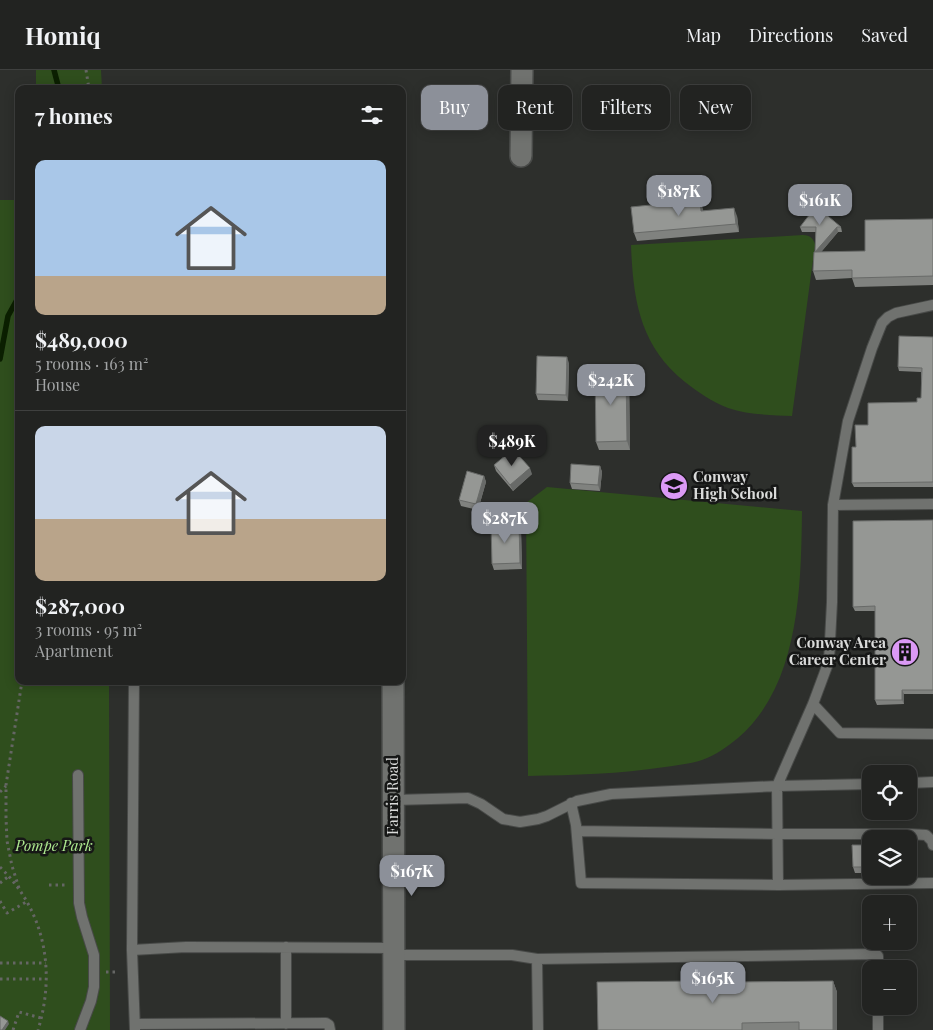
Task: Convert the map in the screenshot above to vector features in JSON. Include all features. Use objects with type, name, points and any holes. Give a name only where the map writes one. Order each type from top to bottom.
[{"type":"street","points":[[521,156],[522,70]]},
{"type":"street","name":"Farris Road","points":[[393,685],[394,1030]]},
{"type":"lane","points":[[778,885],[778,786],[829,661],[833,505],[848,421],[882,323],[896,313],[933,305]]},
{"type":"lane","points":[[833,505],[933,504]]},
{"type":"lane","points":[[134,685],[132,950],[134,1027],[328,1024],[330,1030]]},
{"type":"lane","points":[[812,704],[840,733],[933,734]]},
{"type":"lane","points":[[78,775],[79,903],[94,955],[94,987],[80,1030]]},
{"type":"lane","points":[[917,783],[933,782]]},
{"type":"lane","points":[[394,800],[468,798],[482,804],[503,819],[520,822],[547,816],[571,803],[584,799],[612,794],[862,784]]},
{"type":"lane","points":[[571,803],[577,831],[581,884],[933,884]]},
{"type":"lane","points":[[577,831],[909,834],[926,835],[933,845]]},
{"type":"lane","points":[[132,950],[186,947],[286,947],[512,955],[537,958],[876,954],[878,960]]},
{"type":"lane","points":[[286,947],[286,1024]]},
{"type":"lane","points":[[537,958],[538,1030]]},
{"type":"lane","points":[[878,1015],[878,1030]]},
{"type":"path","points":[[86,70],[88,85]]},
{"type":"path","points":[[21,685],[6,785],[7,841],[19,888],[42,936],[45,949],[45,996],[38,1030]]},
{"type":"path","points":[[0,792],[6,785]]},
{"type":"path","points":[[0,867],[19,888]]},
{"type":"path","points":[[0,883],[9,876]]},
{"type":"path","points":[[0,900],[7,912],[26,902]]},
{"type":"path","points":[[0,963],[46,963]]},
{"type":"path","points":[[106,972],[118,972]]},
{"type":"path","points":[[0,979],[46,979]]},
{"type":"path","points":[[13,1030],[19,1012],[41,1018]]},
{"type":"green space","points":[[36,70],[101,70],[102,85],[36,85]]},
{"type":"green space","name":"Pompe Park","points":[[0,200],[15,200],[15,685],[109,685],[110,1030],[0,1030]]},
{"type":"green space","points":[[803,235],[811,238],[815,245],[792,416],[743,412],[716,403],[690,386],[670,368],[658,353],[649,337],[637,303],[631,245]]},
{"type":"green space","points":[[547,487],[802,511],[798,602],[793,633],[785,663],[774,691],[759,716],[738,738],[725,748],[712,756],[698,761],[665,767],[614,773],[528,776],[526,503]]},
{"type":"building","points":[[700,200],[701,211],[734,208],[736,224],[634,233],[631,207]]},
{"type":"building","points":[[816,206],[841,227],[837,227],[815,252],[816,227],[800,227]]},
{"type":"building","points":[[933,219],[933,276],[852,278],[852,270],[813,271],[814,252],[865,251],[865,220]]},
{"type":"building","points":[[899,336],[933,337],[933,482],[852,483],[852,447],[856,447],[855,425],[868,425],[868,403],[917,402],[917,398],[921,398],[922,368],[898,367]]},
{"type":"building","points":[[537,356],[567,357],[566,395],[536,394]]},
{"type":"building","points":[[595,371],[626,371],[627,441],[596,442]]},
{"type":"building","points":[[513,449],[530,468],[510,485],[494,465]]},
{"type":"building","points":[[571,464],[600,466],[598,485],[570,483]]},
{"type":"building","points":[[467,471],[484,476],[476,504],[459,500]]},
{"type":"building","name":"Conway Area Career Center","points":[[933,520],[933,690],[902,690],[902,700],[875,700],[875,606],[853,607],[853,521]]},
{"type":"building","points":[[491,524],[519,524],[520,563],[492,564]]},
{"type":"building","points":[[852,845],[862,845],[862,867],[853,867]]},
{"type":"building","points":[[736,972],[736,982],[833,981],[833,1030],[799,1030],[799,1022],[742,1023],[742,1030],[598,1030],[597,982],[695,981],[695,973]]},
{"type":"building","points":[[0,1016],[8,1021],[2,1030],[0,1030]]},
{"type":"waterway","points":[[54,70],[58,85]]},
{"type":"waterway","points":[[0,359],[8,316],[15,303]]},
{"type":"place","name":"Conway High School","points":[[674,486]]},
{"type":"place","name":"Conway Area Career Center","points":[[905,652]]}]
